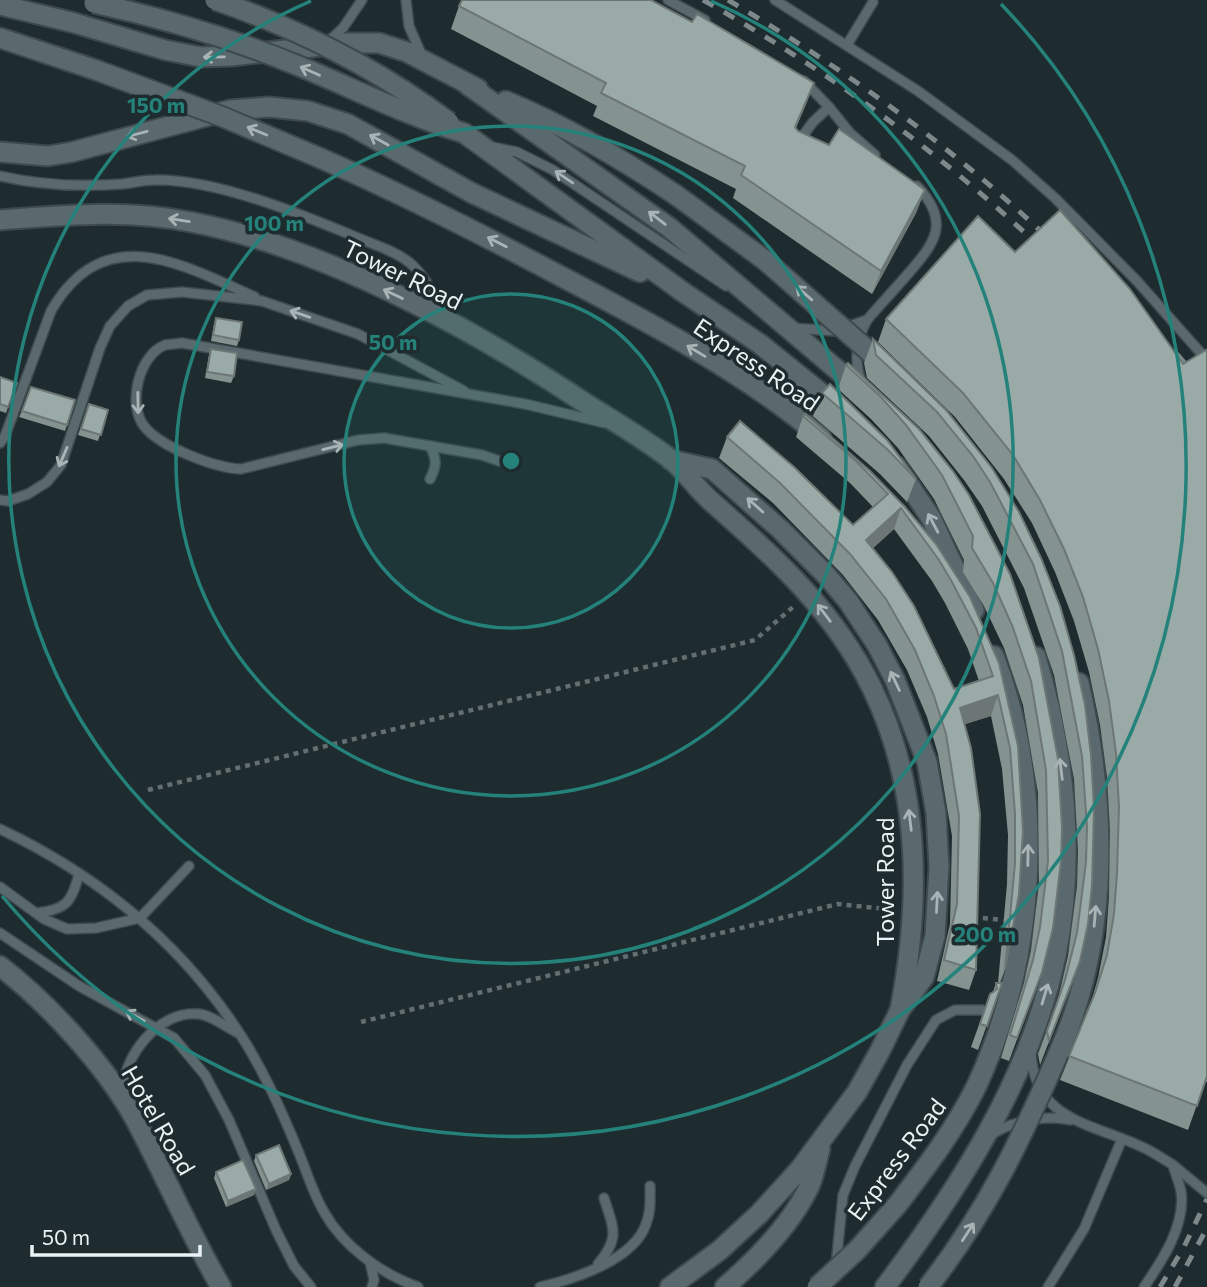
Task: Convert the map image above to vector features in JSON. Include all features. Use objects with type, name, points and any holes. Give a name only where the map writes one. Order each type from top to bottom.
[{"type":"street","points":[[215,0],[272,22],[355,61],[408,92],[682,292],[760,344],[856,422]]},
{"type":"street","points":[[88,1],[147,15],[232,41],[402,111],[464,133]]},
{"type":"street","points":[[0,5],[188,56],[231,56],[365,42],[393,46],[468,85],[570,130],[676,195],[766,261],[900,379]]},
{"type":"street","name":"Express Road","points":[[0,38],[223,117],[320,158],[440,214],[619,307],[712,360],[794,416],[834,448]]},
{"type":"street","points":[[468,85],[647,210],[872,399]]},
{"type":"street","points":[[0,152],[48,156],[72,152],[230,110],[269,107],[308,111],[348,124],[481,197],[682,292]]},
{"type":"street","name":"Tower Road","points":[[0,220],[108,213],[167,218],[247,235],[318,261],[454,325],[537,372],[671,460],[809,593],[845,641],[882,711],[896,751],[909,813],[913,854],[913,911],[908,969],[900,1010]]},
{"type":"street","points":[[883,451],[910,484],[931,518],[985,634]]},
{"type":"street","name":"Tower Road","points":[[670,1287],[720,1250],[759,1214],[800,1169],[857,1092],[900,1010],[924,977],[935,936],[939,867],[936,813],[927,762],[908,710],[877,645],[848,601],[827,576],[731,484],[712,468],[671,460]]},
{"type":"street","name":"Express Road","points":[[817,1287],[857,1250],[898,1204],[934,1157],[957,1121],[985,1065],[1005,1007],[1015,968],[1024,904],[1028,852],[1026,802],[1017,740],[1002,680],[985,634],[950,574],[919,534]]},
{"type":"street","points":[[886,1287],[949,1197],[983,1141],[1013,1081],[1031,1035],[1056,955],[1066,852],[1063,789],[1051,710],[1031,642]]},
{"type":"street","points":[[928,1287],[968,1232],[1020,1142],[1071,1024],[1087,971],[1097,890],[1097,806],[1089,730],[1073,660]]},
{"type":"street","name":"Hotel Road","points":[[0,966],[50,1011],[121,1097],[221,1287]]},
{"type":"street","points":[[725,1287],[762,1252],[808,1190],[825,1135]]},
{"type":"street","points":[[202,1287],[211,1269]]},
{"type":"lane","points":[[319,46],[343,29],[362,0]]},
{"type":"lane","points":[[406,0],[409,26],[424,61]]},
{"type":"lane","points":[[668,0],[714,25]]},
{"type":"lane","points":[[775,0],[953,114],[1025,170],[1136,281],[1207,360]]},
{"type":"lane","points":[[847,45],[873,2]]},
{"type":"lane","points":[[801,78],[855,138],[880,159]]},
{"type":"lane","points":[[794,149],[806,130],[829,107]]},
{"type":"lane","points":[[481,145],[517,152],[553,170],[783,326],[834,331],[867,320]]},
{"type":"lane","points":[[0,176],[47,183],[77,184],[173,181],[263,202],[342,231],[405,259],[420,272],[454,325]]},
{"type":"lane","points":[[872,399],[859,376],[856,353],[861,332],[867,320],[934,242],[936,223],[929,203],[924,194],[908,180]]},
{"type":"lane","points":[[0,443],[10,426],[51,311],[61,293],[75,278],[110,258],[148,256],[186,266],[262,301],[358,334],[472,395]]},
{"type":"lane","points":[[3,502],[28,494],[47,481],[61,465],[100,348],[110,326],[128,306],[147,295],[182,292],[262,301]]},
{"type":"lane","points":[[499,461],[384,438],[358,440],[241,469],[227,469],[152,436],[141,423],[136,407],[141,375],[149,357],[165,345],[182,343],[525,404],[623,428]]},
{"type":"lane","points":[[430,446],[436,459],[436,467],[430,479]]},
{"type":"lane","points":[[0,829],[22,839],[100,887],[140,918],[198,976],[240,1034],[270,1086],[324,1214],[337,1232],[370,1262],[418,1287]]},
{"type":"lane","points":[[0,887],[44,919],[67,929],[96,928],[140,918],[190,866]]},
{"type":"lane","points":[[36,913],[54,912],[65,905],[74,893],[79,874]]},
{"type":"lane","points":[[0,933],[79,986],[174,1038],[205,1075],[229,1120],[294,1266],[311,1286]]},
{"type":"lane","points":[[831,1287],[838,1254],[843,1195],[907,1065],[936,1020],[955,1010],[982,1010]]},
{"type":"lane","points":[[121,1097],[122,1082],[138,1046],[157,1028],[182,1014],[202,1014],[240,1034]]},
{"type":"lane","points":[[1031,1035],[1035,1077],[1047,1100],[1077,1122]]},
{"type":"lane","points":[[983,1141],[1004,1127],[1028,1121],[1051,1118],[1077,1122],[1142,1146],[1173,1165],[1207,1193]]},
{"type":"lane","points":[[1048,1287],[1084,1229],[1122,1139]]},
{"type":"lane","points":[[1144,1287],[1172,1238],[1180,1215],[1180,1189],[1173,1165]]},
{"type":"lane","points":[[540,1287],[566,1281],[625,1252],[638,1240],[646,1226],[651,1208],[650,1186]]},
{"type":"lane","points":[[595,1268],[611,1249],[615,1234],[604,1198]]},
{"type":"lane","points":[[370,1262],[374,1280],[372,1287]]},
{"type":"path","points":[[148,790],[755,640],[809,593]]},
{"type":"path","points":[[361,1022],[838,904],[913,911]]},
{"type":"path","points":[[936,914],[1003,920]]},
{"type":"building","points":[[462,0],[651,0],[692,22],[697,14],[814,83],[795,127],[798,131],[829,145],[839,129],[925,190],[881,271],[741,175],[745,166],[601,93],[606,83],[459,6]]},
{"type":"building","points":[[1060,210],[1130,289],[1183,364],[1206,350],[1207,353],[1207,1076],[1197,1106],[1069,1056],[1095,993],[1107,955],[1117,873],[1119,807],[1116,753],[1098,649],[1083,597],[1064,549],[1040,500],[1013,455],[963,393],[886,319],[978,216],[1015,252]]},
{"type":"building","points":[[216,318],[242,322],[239,340],[213,335]]},
{"type":"building","points":[[873,339],[946,410],[992,468],[1019,512],[1041,558],[1060,606],[1074,655],[1085,705],[1091,756],[1094,808],[1092,885],[1088,924],[1080,961],[1049,1041],[1047,1031],[1065,980],[1077,933],[1086,862],[1087,827],[1082,756],[1062,651],[1033,564],[990,482],[973,456],[937,412],[876,355]]},
{"type":"building","points":[[211,349],[237,353],[234,376],[207,372]]},
{"type":"building","points":[[848,363],[919,429],[969,495],[1010,574],[1039,658],[1058,759],[1061,861],[1053,928],[1042,972],[1017,1038],[1010,1035],[1033,960],[1048,861],[1046,770],[1031,681],[1012,625],[993,583],[972,548],[973,536],[942,475],[906,425],[880,396],[846,365]]},
{"type":"building","points":[[0,377],[17,383],[8,407],[0,404]]},
{"type":"building","points":[[830,384],[887,440],[916,479],[888,450],[822,393]]},
{"type":"building","points":[[31,387],[75,400],[67,425],[22,411]]},
{"type":"building","points":[[89,404],[108,410],[101,435],[81,429]]},
{"type":"building","points":[[805,414],[870,471],[936,544],[970,597],[999,663],[1018,746],[1023,831],[1019,894],[1005,969],[1015,864],[1015,814],[1010,748],[998,695],[960,708],[971,748],[980,814],[976,970],[944,960],[957,904],[959,816],[946,734],[915,650],[886,599],[850,554],[780,483],[727,437],[740,421],[794,467],[853,525],[888,494],[857,462],[803,416]],"holes":[[[901,508],[939,560],[976,628],[993,676],[954,689],[914,606],[892,572],[866,540]]]},
{"type":"building","points":[[996,983],[1002,983],[987,1026],[980,1024],[990,994],[997,989]]},
{"type":"building","points":[[279,1145],[291,1174],[269,1184],[256,1155]]},
{"type":"building","points":[[243,1160],[256,1189],[228,1201],[216,1172]]},
{"type":"railway","points":[[703,0],[793,54],[878,113],[960,176],[1038,245]]},
{"type":"railway","points":[[728,0],[813,53],[894,110],[972,171],[1047,237]]},
{"type":"railway","points":[[1158,339],[1175,352],[1195,375]]},
{"type":"railway","points":[[1160,1287],[1184,1247],[1207,1199]]},
{"type":"railway","points":[[1175,1287],[1207,1228]]}]
